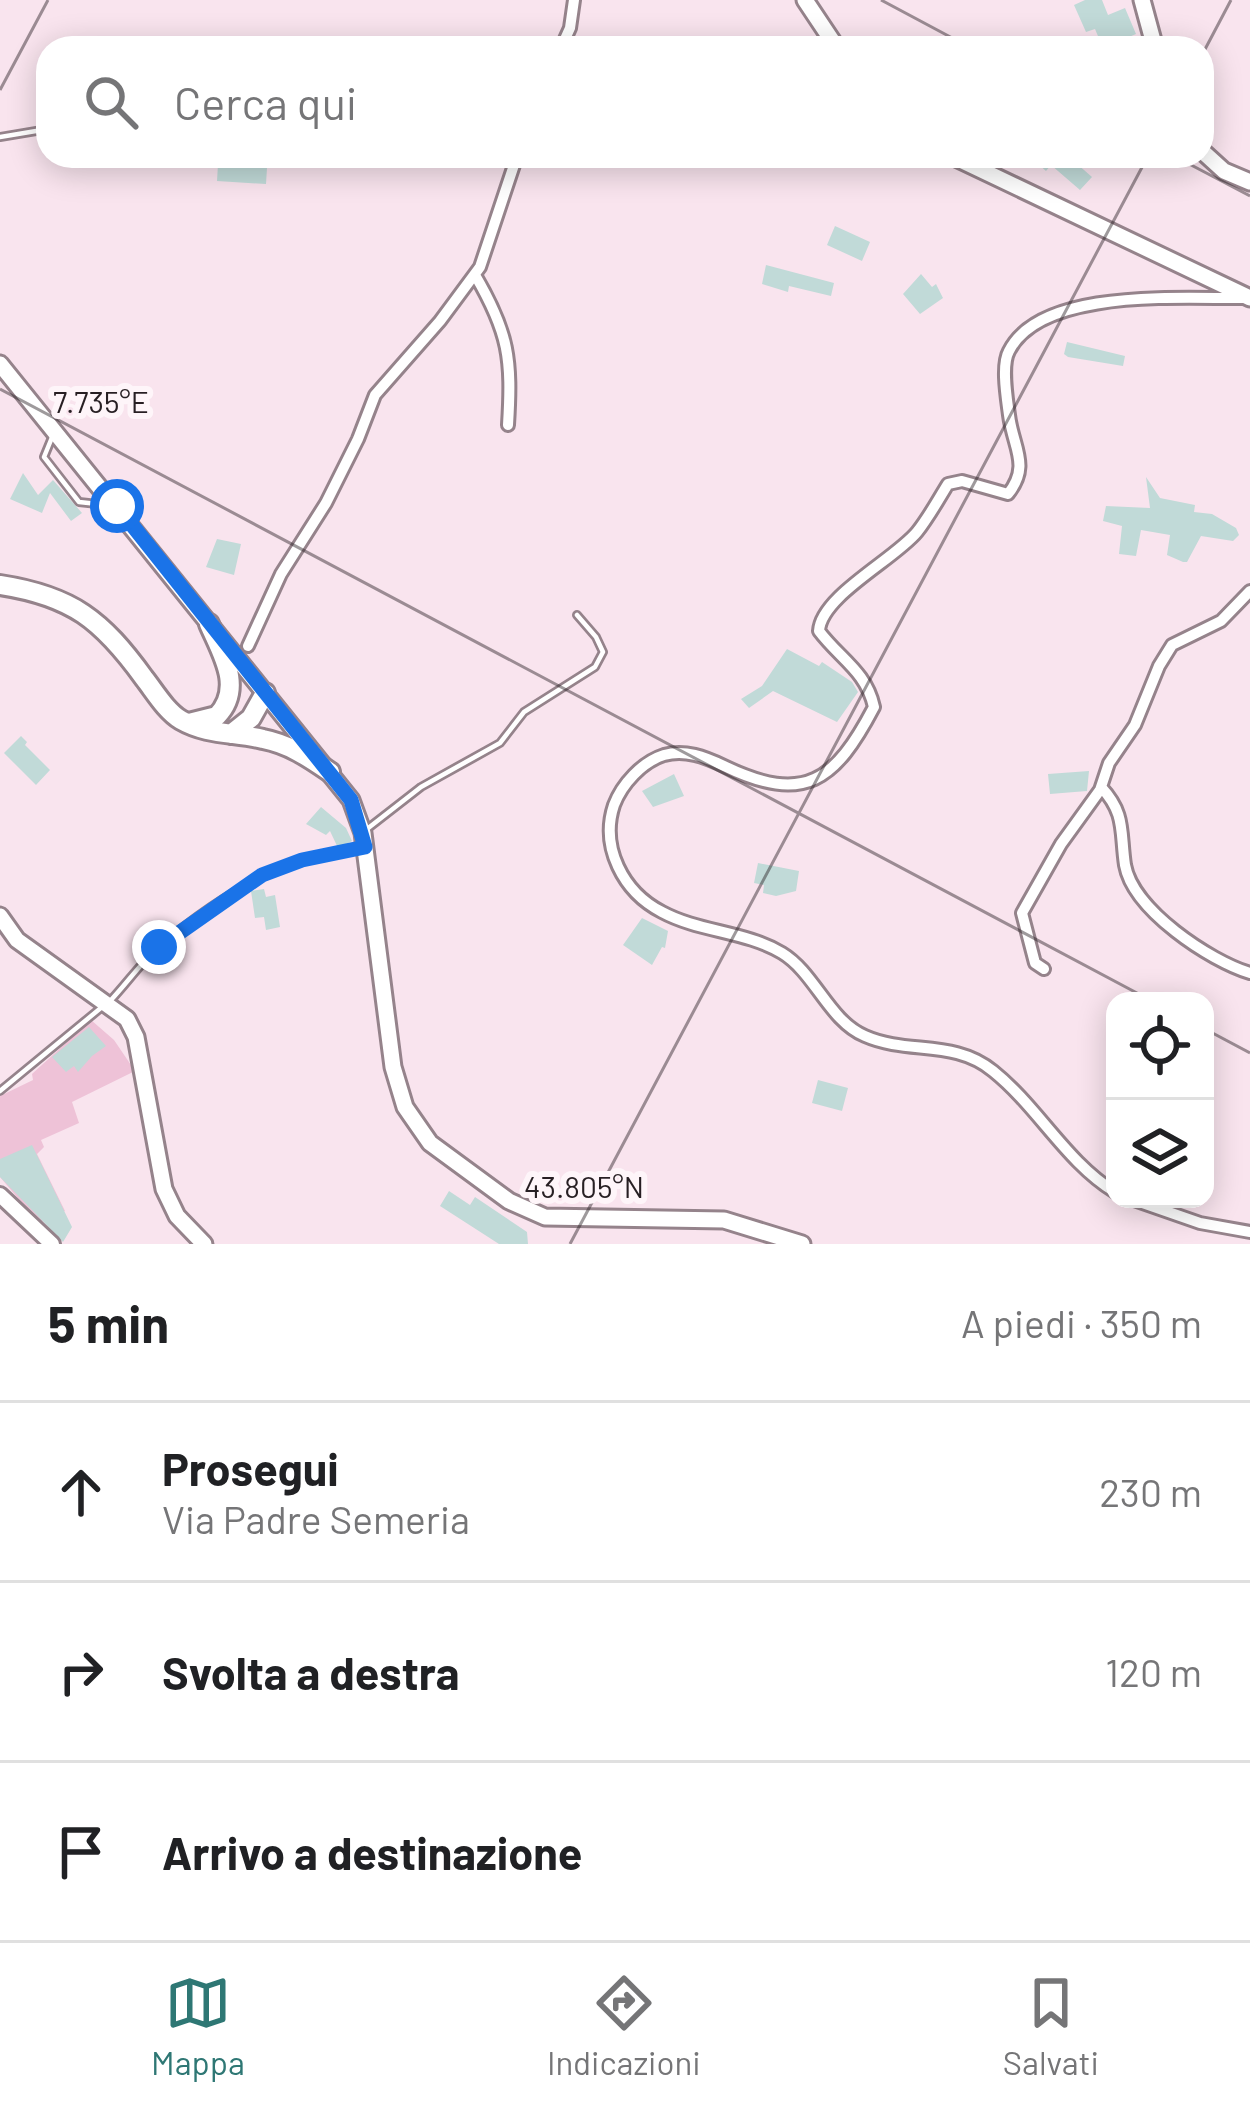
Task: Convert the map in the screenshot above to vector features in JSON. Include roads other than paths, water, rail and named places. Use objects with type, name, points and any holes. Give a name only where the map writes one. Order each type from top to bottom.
[{"type":"highway","points":[[0,585],[41,592],[89,616],[121,646],[171,712],[189,723],[211,733],[288,746],[330,772]]},
{"type":"highway","points":[[209,624],[230,673],[230,695],[224,709]]},
{"type":"highway","points":[[189,723],[210,721],[224,709],[265,693]]},
{"type":"highway","points":[[231,734],[251,718],[265,693]]},
{"type":"main road","points":[[806,0],[829,36]]},
{"type":"main road","points":[[1142,0],[1152,36]]},
{"type":"main road","points":[[1214,162],[1250,182]]},
{"type":"main road","points":[[977,168],[1249,298]]},
{"type":"main road","points":[[0,364],[351,800],[364,840],[393,1067],[405,1107],[430,1143],[509,1201],[545,1217],[724,1220],[802,1244]]},
{"type":"main road","points":[[0,916],[17,940],[127,1019],[136,1037],[164,1190],[177,1216],[204,1244]]},
{"type":"street","points":[[566,36],[574,0]]},
{"type":"street","points":[[248,646],[280,574],[326,503],[375,394],[475,275],[488,250],[513,168]]},
{"type":"street","points":[[475,275],[507,344],[511,368],[508,425]]},
{"type":"street","points":[[1106,1186],[1087,1174],[1061,1140],[993,1071],[958,1050],[887,1046],[857,1033],[784,954],[660,911],[628,882],[610,854],[609,832],[622,790],[640,768],[658,756],[682,751],[773,784],[799,787],[820,778],[860,733],[874,707],[868,683],[818,631],[819,621],[916,534],[948,484],[962,481],[1008,494],[1020,479],[1006,365],[1008,351],[1026,331],[1055,313],[1102,301],[1249,298]]},
{"type":"street","points":[[1045,969],[1035,962],[1022,914],[1061,844],[1101,787],[1172,645],[1221,621],[1250,591]]},
{"type":"street","points":[[1101,787],[1118,806],[1126,866],[1141,893],[1185,940],[1225,966],[1250,973]]},
{"type":"street","points":[[0,1195],[52,1244]]},
{"type":"street","points":[[1156,1208],[1200,1223],[1250,1232]]},
{"type":"lane","points":[[0,137],[36,131]]},
{"type":"lane","points":[[55,430],[44,457],[79,502],[117,506]]},
{"type":"lane","points":[[364,840],[421,788],[500,743],[524,712],[595,667],[603,652],[577,615]]},
{"type":"lane","points":[[0,1091],[107,1003],[159,947],[252,881],[323,856]]}]
